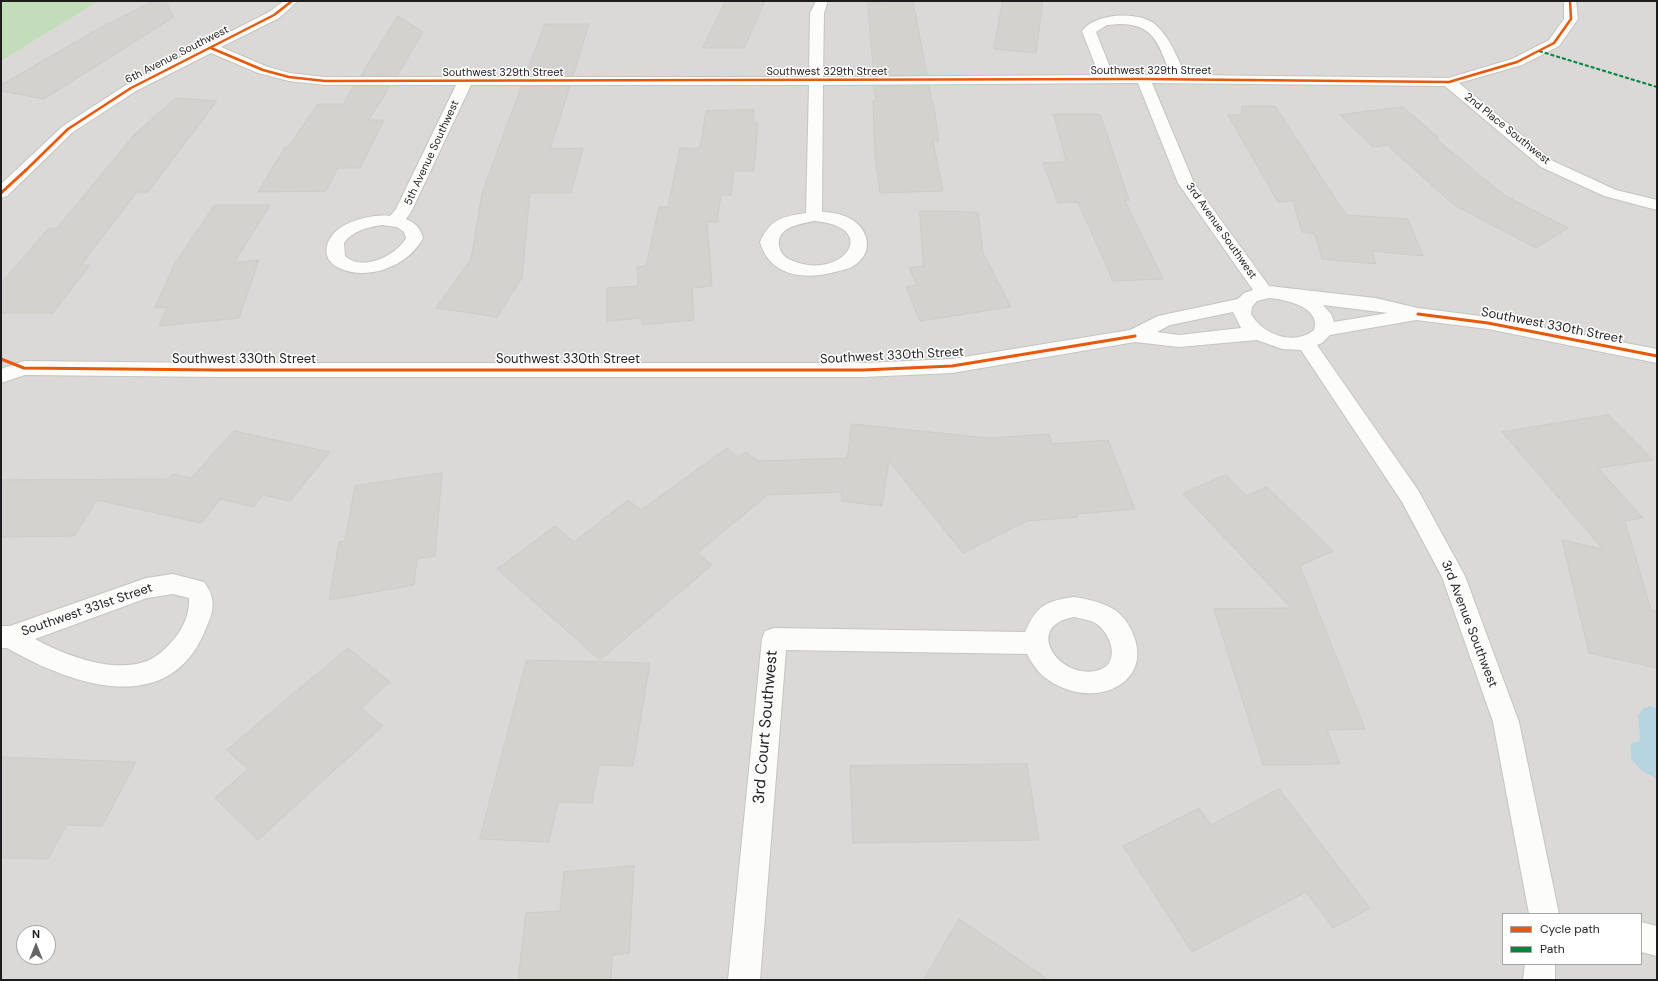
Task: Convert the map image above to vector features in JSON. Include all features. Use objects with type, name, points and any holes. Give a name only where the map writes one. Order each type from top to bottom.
[{"type":"street","name":"6th Avenue Southwest","points":[[1,193],[68,128],[131,88],[274,15],[292,1]]},
{"type":"street","points":[[814,216],[817,12],[822,1]]},
{"type":"street","name":"Southwest 329th Street","points":[[211,48],[263,70],[289,76],[325,81],[465,82],[1143,79],[1449,82],[1517,62],[1554,43],[1571,19],[1570,1]]},
{"type":"street","points":[[1108,80],[1089,31],[1098,22],[1109,20],[1130,20],[1149,26],[1159,38],[1180,80]]},
{"type":"street","name":"3rd Avenue Southwest","points":[[1143,79],[1186,183],[1264,293]]},
{"type":"street","name":"5th Avenue Southwest","points":[[395,221],[404,210],[465,82]]},
{"type":"street","name":"2nd Place Southwest","points":[[1449,82],[1547,164],[1610,192],[1657,205]]},
{"type":"street","points":[[814,216],[843,222],[853,229],[859,238],[860,247],[855,256],[845,264],[831,270],[815,272],[792,268],[776,259],[770,252],[768,243],[771,234],[778,227],[788,221],[800,217],[814,216]]},
{"type":"street","points":[[1264,293],[1282,293],[1294,296],[1316,308],[1323,317],[1326,325],[1315,337],[1293,345],[1278,342],[1259,334],[1244,321],[1241,312],[1242,304],[1248,298],[1264,293]]},
{"type":"street","name":"Southwest 330th Street","points":[[1294,296],[1376,304],[1418,314],[1488,323],[1657,356]]},
{"type":"street","name":"Southwest 330th Street","points":[[1135,336],[1165,320],[1242,304]]},
{"type":"street","name":"Southwest 330th Street","points":[[1315,337],[1418,314]]},
{"type":"street","name":"Southwest 330th Street","points":[[1,376],[24,368],[217,370],[863,370],[952,366],[1135,336],[1179,341],[1233,335],[1259,334]]},
{"type":"street","name":"3rd Avenue Southwest","points":[[1315,337],[1410,496],[1453,576],[1506,722],[1548,913]]},
{"type":"street","name":"Southwest 330th Street","points":[[1,359],[24,368]]},
{"type":"street","name":"Southwest 331st Street","points":[[174,584],[196,588],[202,600],[196,626],[185,645],[171,660],[146,673],[115,678],[87,673],[67,667],[5,637],[146,588],[174,584]]},
{"type":"street","name":"3rd Court Southwest","points":[[744,980],[774,639],[1036,643]]},
{"type":"street","points":[[1642,937],[1657,941]]},
{"type":"street","points":[[1538,980],[1540,965]]},
{"type":"shaded area","points":[[99,1],[1657,1],[1657,980],[1,980],[1,61]]},
{"type":"green space","points":[[1,1],[99,1],[1,61]]},
{"type":"water","points":[[1650,706],[1657,708],[1657,779],[1641,770],[1631,759],[1631,744],[1639,741],[1640,737],[1638,716],[1642,709]]},
{"type":"building","points":[[153,1],[165,1],[174,17],[44,99],[1,91],[1,85],[91,33]]},
{"type":"building","points":[[726,1],[765,1],[744,48],[703,48]]},
{"type":"building","points":[[868,1],[886,4],[889,1],[913,1],[927,75],[874,75]]},
{"type":"building","points":[[1003,1],[1043,1],[1036,53],[994,49]]},
{"type":"building","points":[[398,16],[423,32],[397,76],[361,76]]},
{"type":"building","points":[[545,24],[589,24],[573,76],[526,76]]},
{"type":"building","points":[[354,86],[390,86],[369,120],[384,120],[360,168],[338,168],[326,191],[258,192],[285,147],[288,147],[318,104],[343,104]]},
{"type":"building","points":[[522,86],[570,86],[550,149],[583,148],[571,193],[530,193],[522,278],[497,317],[436,308],[471,259],[482,193]]},
{"type":"building","points":[[874,86],[929,86],[939,141],[933,141],[943,191],[880,193],[875,156],[873,101],[876,101]]},
{"type":"building","points":[[176,98],[217,101],[148,192],[137,192],[81,265],[90,265],[53,313],[1,313],[1,283],[49,228],[57,228],[135,134]]},
{"type":"building","points":[[1242,106],[1275,106],[1346,215],[1408,219],[1423,256],[1372,251],[1376,264],[1322,259],[1315,234],[1302,232],[1293,201],[1278,202],[1228,115],[1241,115]]},
{"type":"building","points":[[1403,107],[1439,138],[1436,139],[1504,195],[1568,228],[1536,248],[1454,205],[1387,145],[1373,147],[1340,115]]},
{"type":"building","points":[[754,110],[753,123],[758,123],[754,171],[734,171],[731,195],[721,195],[717,222],[707,222],[712,286],[692,288],[694,320],[642,325],[642,318],[607,321],[607,288],[638,286],[637,267],[646,266],[659,207],[668,207],[680,148],[700,148],[706,111]]},
{"type":"building","points":[[1054,114],[1100,114],[1129,200],[1125,201],[1163,279],[1113,281],[1078,202],[1058,203],[1043,163],[1066,162]]},
{"type":"building","points":[[215,205],[270,205],[234,263],[259,260],[239,318],[159,326],[167,307],[155,308],[174,265]]},
{"type":"building","points":[[920,211],[978,212],[983,253],[1011,307],[920,321],[906,287],[917,285],[909,268],[923,266]]},
{"type":"building","points":[[1609,415],[1653,460],[1598,468],[1643,518],[1625,521],[1651,610],[1657,612],[1657,668],[1589,653],[1562,540],[1603,549],[1502,432]]},
{"type":"building","points":[[852,424],[988,438],[1049,434],[1052,444],[1108,440],[1135,509],[1077,514],[1078,517],[1027,521],[963,553],[889,461],[882,506],[841,501],[842,492],[768,495],[697,553],[712,565],[600,660],[497,569],[555,526],[574,542],[628,500],[641,510],[727,448],[738,457],[746,452],[758,461],[847,458]]},
{"type":"building","points":[[234,431],[330,452],[290,501],[263,495],[253,507],[221,499],[201,523],[97,500],[74,536],[1,537],[1,480],[169,479],[173,474],[191,478]]},
{"type":"building","points":[[442,473],[435,556],[417,559],[414,585],[329,600],[339,542],[345,541],[355,486]]},
{"type":"building","points":[[1226,475],[1246,496],[1267,487],[1333,551],[1300,566],[1365,729],[1327,730],[1340,764],[1263,765],[1214,609],[1291,608],[1183,494]]},
{"type":"building","points":[[348,648],[390,682],[361,708],[383,726],[258,840],[215,798],[248,769],[227,750]]},
{"type":"building","points":[[527,660],[650,663],[633,766],[599,765],[592,803],[558,802],[549,842],[480,839]]},
{"type":"building","points":[[1,757],[136,762],[102,826],[67,825],[48,859],[1,858]]},
{"type":"building","points":[[1027,764],[1039,840],[853,843],[850,766]]},
{"type":"building","points":[[1279,789],[1370,908],[1333,928],[1306,892],[1192,952],[1123,846],[1199,808],[1211,825]]},
{"type":"building","points":[[634,866],[629,953],[612,955],[611,980],[518,980],[526,913],[560,911],[564,872]]},
{"type":"building","points":[[959,919],[1049,980],[924,980]]},
{"type":"marked path","points":[[1539,51],[1657,87]]},
{"type":"cycle path","points":[[1,193],[68,129],[131,88],[274,15],[292,1]]},
{"type":"cycle path","points":[[211,48],[263,70],[289,77],[325,81],[816,81],[1143,79],[1449,82],[1517,62],[1554,43],[1571,19],[1570,1]]},
{"type":"cycle path","points":[[1418,314],[1488,323],[1657,356]]},
{"type":"cycle path","points":[[1,359],[24,368],[217,370],[863,370],[952,366],[1135,336]]}]
